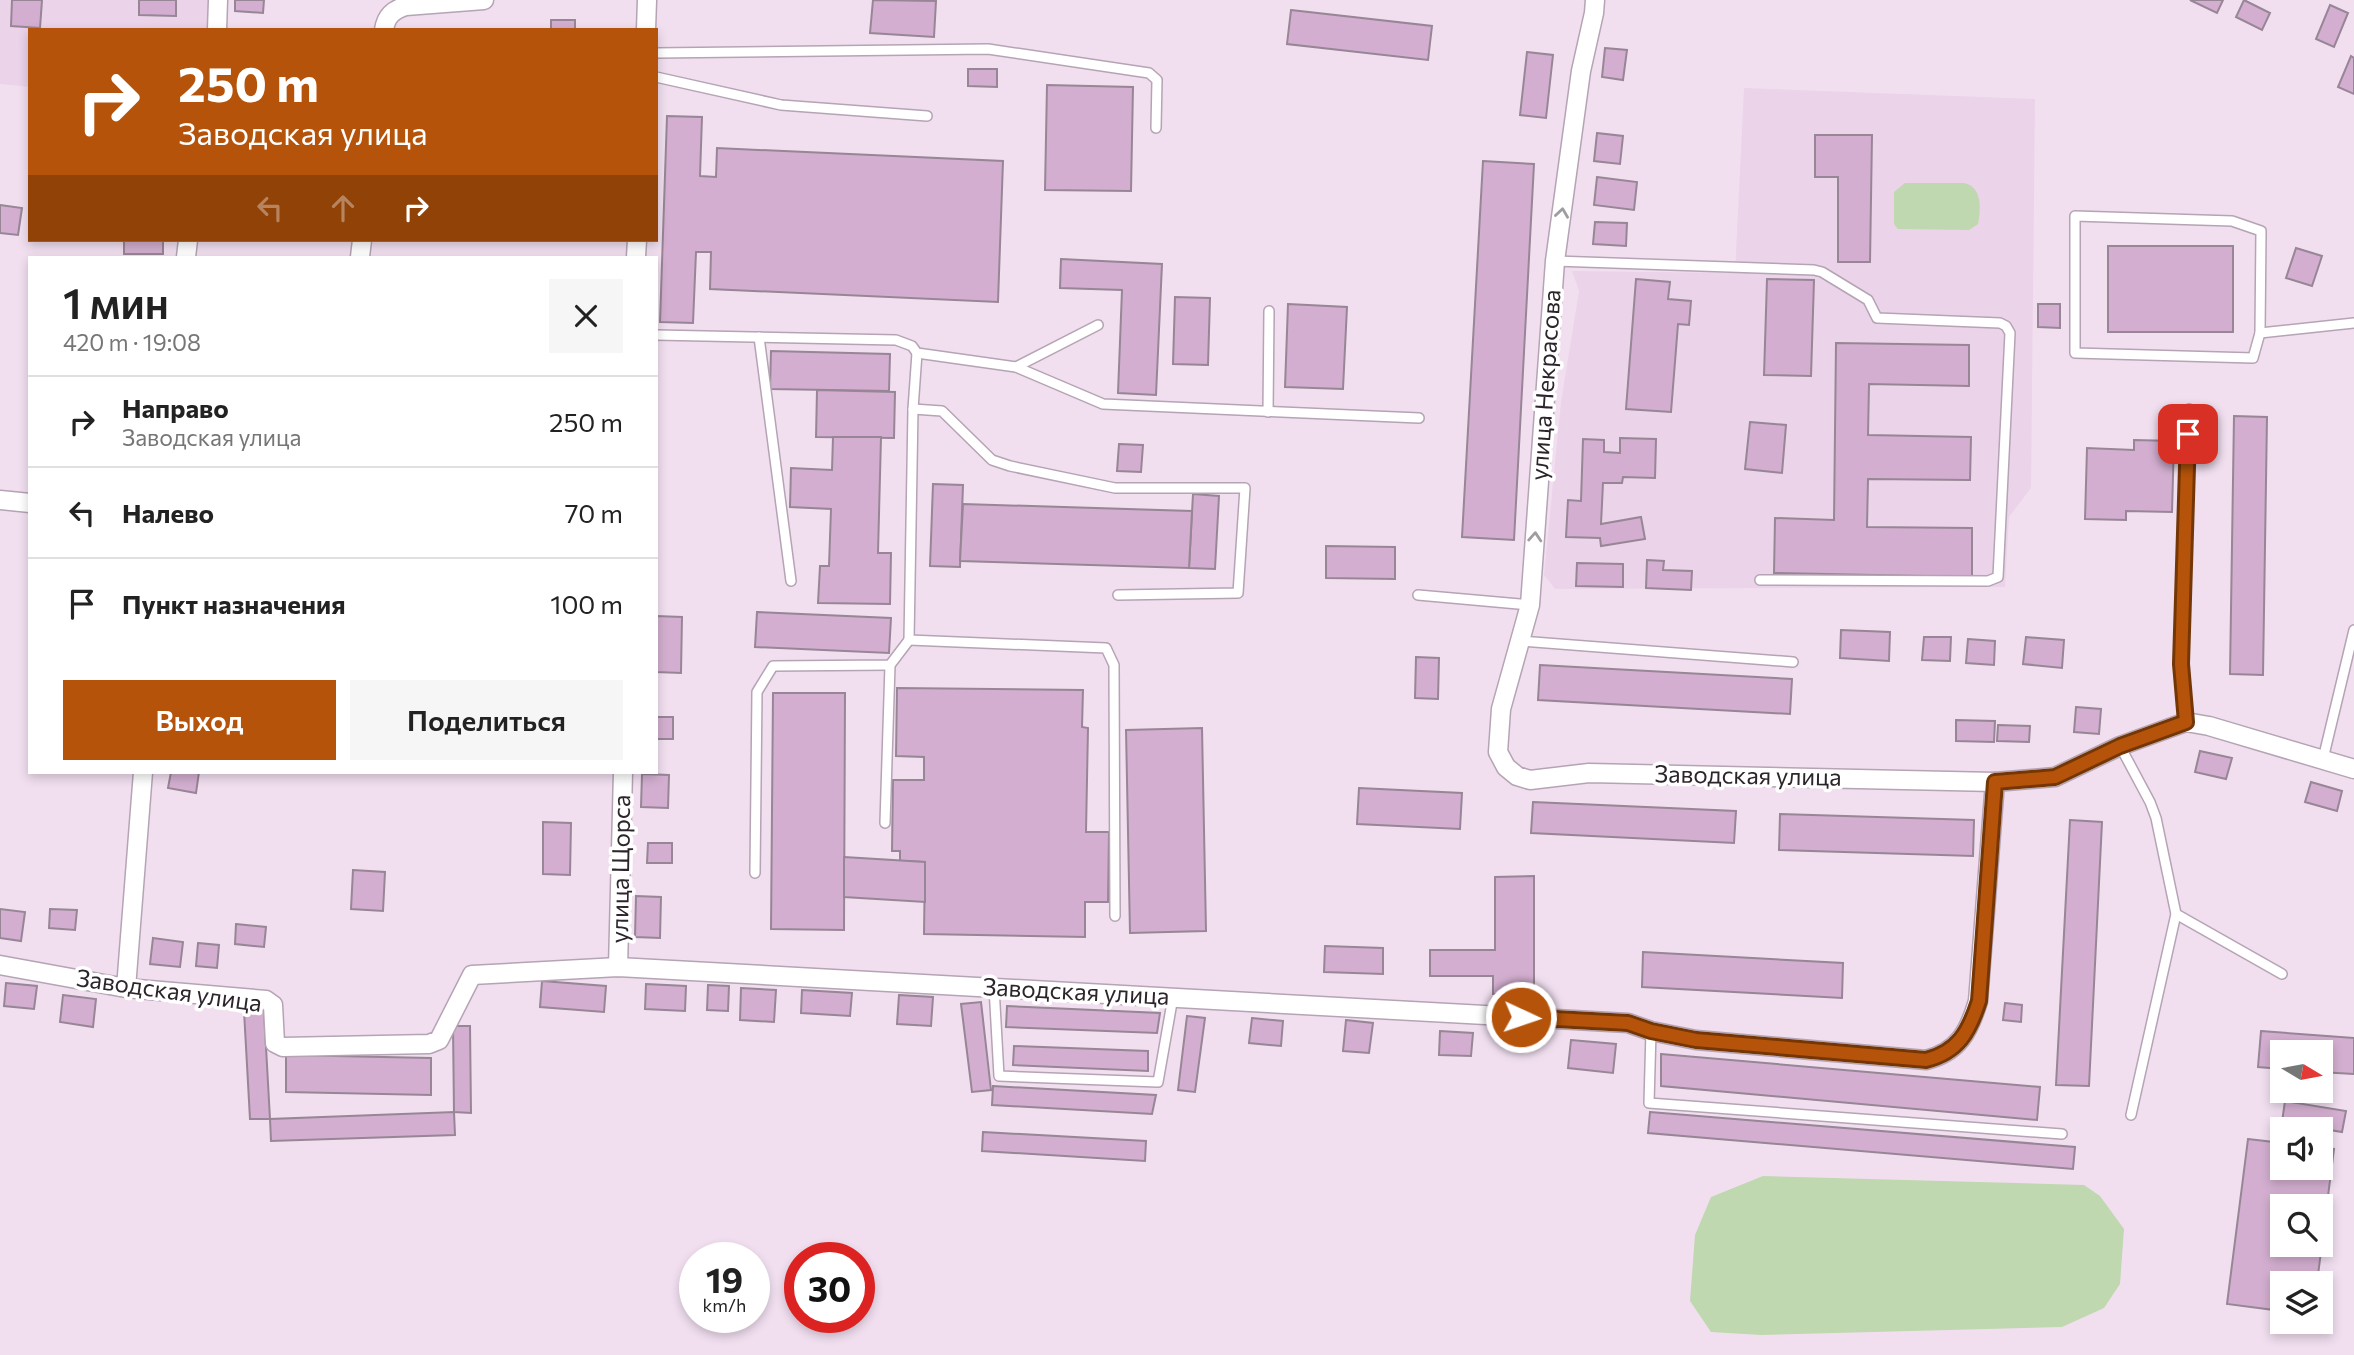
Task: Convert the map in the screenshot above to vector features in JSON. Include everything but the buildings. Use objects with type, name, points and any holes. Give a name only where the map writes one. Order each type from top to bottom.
[{"type":"street","points":[[217,28],[218,0]]},
{"type":"street","points":[[385,28],[389,16],[406,6],[484,0]]},
{"type":"street","points":[[646,28],[647,0]]},
{"type":"street","name":"улица Некрасова","points":[[1506,767],[1497,752],[1502,709],[1530,606],[1555,261],[1581,71],[1595,0]]},
{"type":"street","points":[[0,500],[28,503]]},
{"type":"street","points":[[2186,722],[2354,769]]},
{"type":"street","name":"Заводская улица","points":[[1506,767],[1517,776],[1530,779],[1589,773],[1995,782],[2055,777],[2120,746],[2186,722]]},
{"type":"street","points":[[126,988],[144,774]]},
{"type":"street","name":"улица Щорса","points":[[618,967],[623,774]]},
{"type":"street","name":"Заводская улица","points":[[0,965],[126,988],[266,1000],[273,1004],[275,1043],[283,1047],[429,1044],[439,1040],[472,975],[618,967],[1628,1023],[1651,1031],[1696,1040],[1926,1060],[1941,1056],[1954,1047],[1969,1026],[1979,1001],[1995,782]]},
{"type":"lane","points":[[658,53],[988,49],[1149,74],[1157,80],[1156,128]]},
{"type":"lane","points":[[658,78],[781,105],[927,116]]},
{"type":"lane","points":[[2075,216],[2232,220],[2261,231],[2260,333],[2253,358],[2075,353],[2075,216]]},
{"type":"lane","points":[[1555,261],[1814,270],[1822,272],[1868,300],[1877,317],[2000,323],[2006,326],[2010,333],[1998,577],[1988,581],[1760,580]]},
{"type":"lane","points":[[1268,412],[1269,311]]},
{"type":"lane","points":[[2260,333],[2354,323]]},
{"type":"lane","points":[[1016,367],[1098,325]]},
{"type":"lane","points":[[658,335],[896,340],[912,346],[917,353],[913,409],[909,640],[890,665],[885,822]]},
{"type":"lane","points":[[759,337],[791,581]]},
{"type":"lane","points":[[917,353],[1016,367],[1103,404],[1419,418]]},
{"type":"lane","points":[[913,409],[942,411],[992,460],[1010,466],[1115,488],[1245,488],[1238,593],[1118,595]]},
{"type":"lane","points":[[2186,722],[2181,664],[2189,409]]},
{"type":"lane","points":[[1418,595],[1530,606]]},
{"type":"lane","points":[[2323,760],[2354,630]]},
{"type":"lane","points":[[909,640],[1106,648],[1114,665],[1115,916]]},
{"type":"lane","points":[[1520,641],[1793,662]]},
{"type":"lane","points":[[755,873],[757,692],[773,666],[890,665]]},
{"type":"lane","points":[[2120,746],[2153,810],[2176,914],[2131,1115]]},
{"type":"lane","points":[[2176,914],[2282,974]]},
{"type":"lane","points":[[994,987],[999,1076],[1158,1082],[1173,997]]},
{"type":"lane","points":[[1651,1031],[1649,1103],[2062,1135]]},
{"type":"shaded area","points":[[0,0],[211,0],[210,28],[28,28],[28,87],[0,84]]},
{"type":"shaded area","points":[[1744,88],[2035,99],[2031,488],[2009,517],[2005,587],[1555,589],[1544,575],[1561,402],[1579,291],[1572,271],[1735,273]]},
{"type":"green space","points":[[1905,183],[1970,185],[1979,199],[1978,224],[1969,230],[1898,229],[1894,224],[1894,192]]},
{"type":"green space","points":[[1763,1176],[2084,1185],[2100,1196],[2124,1229],[2120,1284],[2104,1308],[2062,1327],[1761,1335],[1711,1332],[1690,1301],[1695,1235],[1711,1197]]},
{"type":"route","points":[[1521,1017],[1628,1023],[1651,1031],[1696,1040],[1926,1060],[1941,1056],[1954,1047],[1965,1034],[1979,1001],[1995,782],[2055,777],[2120,746],[2186,722],[2181,664],[2188,434]]}]
